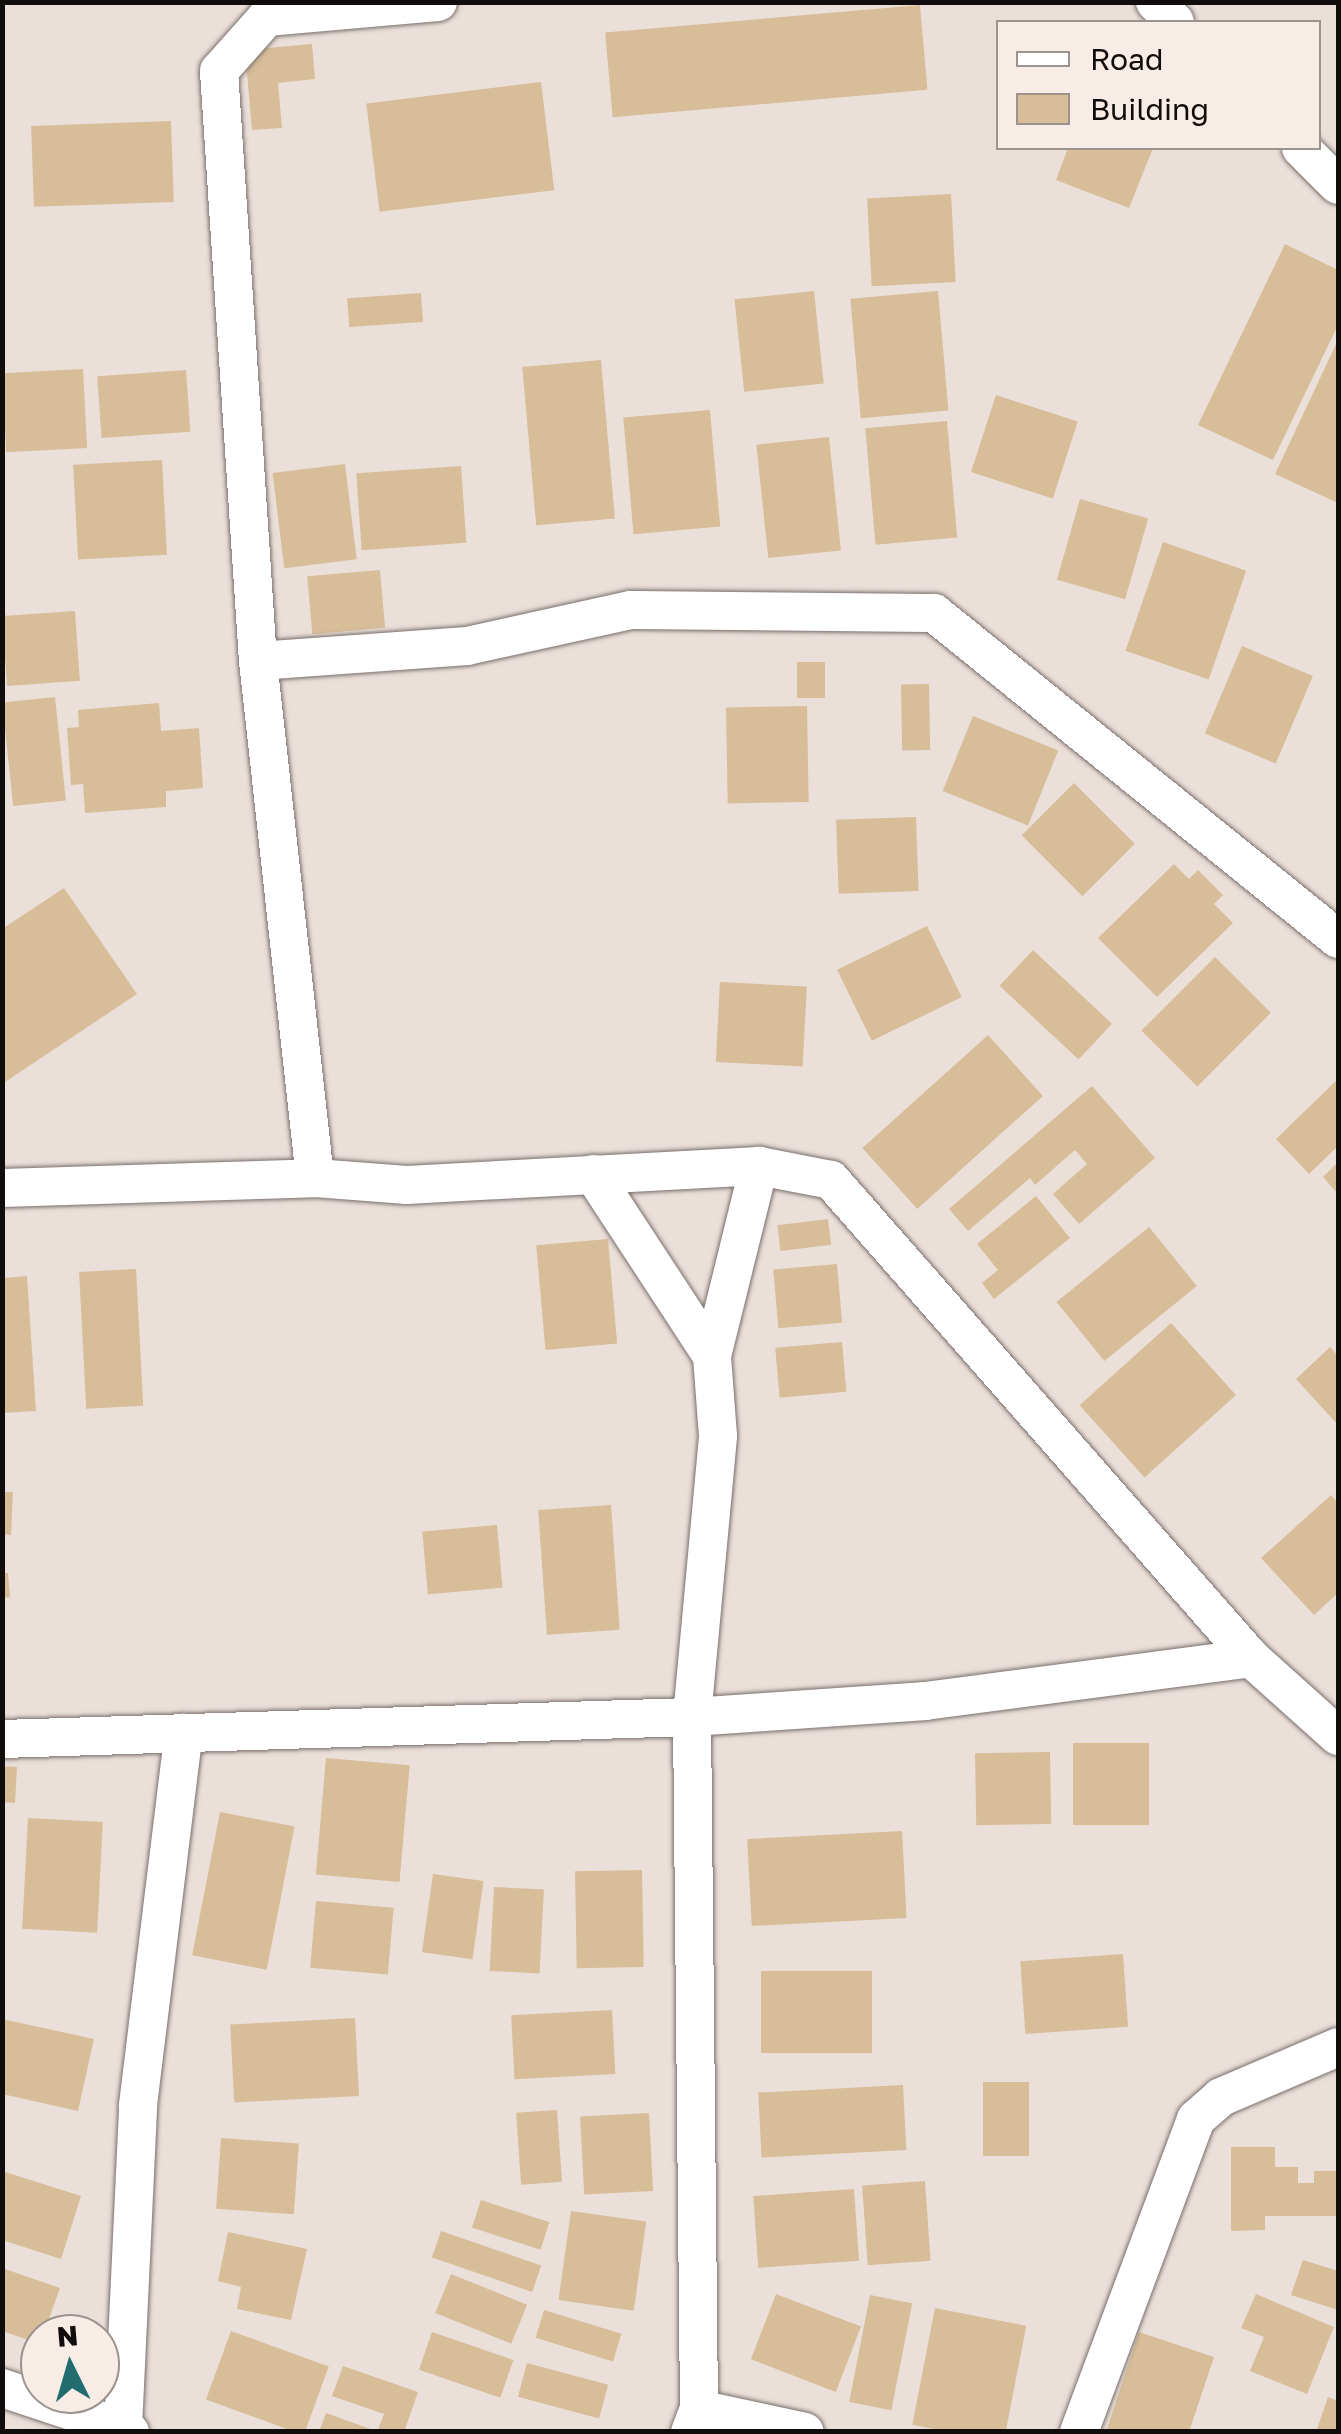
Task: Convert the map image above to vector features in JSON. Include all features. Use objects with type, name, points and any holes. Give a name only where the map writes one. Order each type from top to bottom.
[{"type":"street","points":[[315,1178],[258,661],[219,70],[267,17],[438,2]]},
{"type":"street","points":[[1155,2],[1173,20]]},
{"type":"street","points":[[1303,150],[1338,185]]},
{"type":"street","points":[[258,661],[468,646],[631,610],[934,613],[1338,939]]},
{"type":"street","points":[[2,1188],[315,1178],[407,1185],[758,1166],[831,1180],[1251,1658],[1338,1736]]},
{"type":"street","points":[[758,1166],[712,1356],[718,1436],[692,1716],[695,2420],[805,2432]]},
{"type":"street","points":[[593,1174],[712,1356]]},
{"type":"street","points":[[2,1739],[692,1716],[925,1701],[1251,1658]]},
{"type":"street","points":[[2,2388],[126,2430],[138,2104],[184,1733]]},
{"type":"street","points":[[1078,2432],[1196,2119],[1221,2098],[1338,2047]]},
{"type":"building","points":[[920,5],[927,90],[613,117],[605,33]]},
{"type":"building","points":[[312,44],[315,79],[278,83],[282,128],[252,130],[245,50]]},
{"type":"building","points":[[541,82],[554,190],[380,212],[366,103]]},
{"type":"building","points":[[171,121],[174,202],[34,207],[31,126]]},
{"type":"building","points":[[1067,150],[1152,150],[1129,208],[1056,180]]},
{"type":"building","points":[[951,194],[956,282],[872,286],[867,198]]},
{"type":"building","points":[[1285,244],[1338,270],[1338,325],[1273,460],[1198,425]]},
{"type":"building","points":[[814,291],[824,383],[744,392],[734,299]]},
{"type":"building","points":[[938,291],[948,411],[861,418],[850,299]]},
{"type":"building","points":[[421,293],[423,322],[349,327],[347,298]]},
{"type":"building","points":[[1338,340],[1338,503],[1275,474]]},
{"type":"building","points":[[601,360],[615,518],[536,525],[522,367]]},
{"type":"building","points":[[83,369],[87,448],[6,452],[2,373]]},
{"type":"building","points":[[186,370],[190,432],[102,438],[97,376]]},
{"type":"building","points":[[996,395],[1078,422],[1053,499],[971,472]]},
{"type":"building","points":[[710,410],[720,527],[634,534],[623,418]]},
{"type":"building","points":[[947,421],[957,538],[876,545],[865,428]]},
{"type":"building","points":[[829,437],[841,550],[768,558],[756,445]]},
{"type":"building","points":[[162,460],[167,555],[78,560],[73,465]]},
{"type":"building","points":[[345,464],[357,559],[284,568],[273,473]]},
{"type":"building","points":[[461,466],[466,543],[362,550],[356,473]]},
{"type":"building","points":[[1080,499],[1148,519],[1125,599],[1057,580]]},
{"type":"building","points":[[1163,542],[1246,571],[1209,679],[1126,651]]},
{"type":"building","points":[[380,570],[385,628],[312,634],[307,576]]},
{"type":"building","points":[[75,611],[80,681],[7,686],[2,616]]},
{"type":"building","points":[[1242,646],[1313,676],[1276,764],[1205,733]]},
{"type":"building","points":[[797,662],[825,662],[825,698],[797,698]]},
{"type":"building","points":[[901,684],[929,684],[930,750],[902,750]]},
{"type":"building","points":[[55,697],[66,800],[13,806],[2,703]]},
{"type":"building","points":[[159,703],[161,731],[199,728],[203,788],[166,791],[166,807],[85,813],[83,784],[71,785],[67,728],[79,727],[78,710]]},
{"type":"building","points":[[807,706],[809,802],[728,803],[726,707]]},
{"type":"building","points":[[973,716],[1058,750],[1028,826],[943,791]]},
{"type":"building","points":[[1074,783],[1135,844],[1082,896],[1022,835]]},
{"type":"building","points":[[916,817],[919,891],[839,894],[836,820]]},
{"type":"building","points":[[1174,864],[1189,879],[1198,870],[1223,895],[1214,904],[1233,923],[1157,997],[1098,938]]},
{"type":"building","points":[[64,888],[137,994],[2,1084],[2,929]]},
{"type":"building","points":[[927,926],[962,997],[872,1041],[837,970]]},
{"type":"building","points":[[1033,950],[1112,1024],[1079,1059],[1000,986]]},
{"type":"building","points":[[1215,957],[1271,1013],[1197,1086],[1141,1031]]},
{"type":"building","points":[[720,982],[807,987],[803,1066],[716,1062]]},
{"type":"building","points":[[988,1035],[1043,1096],[917,1209],[862,1148]]},
{"type":"building","points":[[1338,1079],[1338,1146],[1309,1174],[1276,1139]]},
{"type":"building","points":[[1092,1086],[1155,1158],[1079,1224],[1053,1194],[1087,1164],[1075,1150],[1035,1185],[1030,1178],[968,1231],[949,1209]]},
{"type":"building","points":[[1338,1162],[1338,1194],[1323,1177]]},
{"type":"building","points":[[1036,1196],[1070,1238],[994,1299],[982,1283],[998,1270],[977,1244]]},
{"type":"building","points":[[828,1219],[831,1245],[781,1251],[777,1225]]},
{"type":"building","points":[[1149,1227],[1197,1286],[1104,1361],[1057,1302]]},
{"type":"building","points":[[608,1239],[617,1344],[545,1350],[536,1245]]},
{"type":"building","points":[[837,1264],[842,1323],[778,1328],[773,1270]]},
{"type":"building","points":[[136,1269],[143,1406],[86,1409],[79,1272]]},
{"type":"building","points":[[27,1276],[36,1411],[3,1413],[3,1278]]},
{"type":"building","points":[[1171,1323],[1236,1395],[1144,1477],[1080,1405]]},
{"type":"building","points":[[842,1342],[846,1392],[780,1398],[775,1348]]},
{"type":"building","points":[[1330,1347],[1338,1356],[1338,1425],[1296,1379]]},
{"type":"building","points":[[2,1492],[13,1492],[11,1535],[2,1534]]},
{"type":"building","points":[[1331,1495],[1338,1503],[1338,1593],[1314,1615],[1261,1558]]},
{"type":"building","points":[[611,1505],[620,1630],[547,1635],[538,1510]]},
{"type":"building","points":[[497,1525],[502,1588],[428,1594],[422,1532]]},
{"type":"building","points":[[2,1573],[8,1573],[10,1597],[2,1598]]},
{"type":"building","points":[[1073,1743],[1149,1743],[1149,1825],[1073,1825]]},
{"type":"building","points":[[1050,1752],[1051,1824],[976,1825],[975,1753]]},
{"type":"building","points":[[326,1758],[410,1765],[399,1882],[316,1875]]},
{"type":"building","points":[[2,1766],[17,1767],[15,1803],[2,1802]]},
{"type":"building","points":[[220,1812],[295,1827],[267,1970],[192,1955]]},
{"type":"building","points":[[28,1818],[103,1822],[97,1933],[22,1929]]},
{"type":"building","points":[[902,1831],[907,1918],[752,1926],[747,1839]]},
{"type":"building","points":[[642,1870],[644,1967],[577,1968],[575,1871]]},
{"type":"building","points":[[433,1874],[484,1881],[473,1959],[422,1952]]},
{"type":"building","points":[[494,1887],[544,1890],[540,1974],[490,1971]]},
{"type":"building","points":[[316,1901],[394,1908],[388,1975],[310,1968]]},
{"type":"building","points":[[1123,1954],[1128,2027],[1025,2034],[1020,1961]]},
{"type":"building","points":[[761,1971],[872,1971],[872,2053],[761,2053]]},
{"type":"building","points":[[612,2010],[615,2074],[514,2079],[511,2015]]},
{"type":"building","points":[[355,2018],[359,2096],[234,2102],[230,2025]]},
{"type":"building","points":[[2,2019],[94,2039],[78,2111],[2,2094]]},
{"type":"building","points":[[983,2082],[1029,2082],[1029,2156],[983,2156]]},
{"type":"building","points":[[903,2085],[906,2150],[762,2157],[758,2093]]},
{"type":"building","points":[[557,2110],[562,2182],[521,2185],[516,2113]]},
{"type":"building","points":[[649,2113],[653,2191],[584,2195],[580,2117]]},
{"type":"building","points":[[221,2138],[299,2143],[294,2214],[216,2209]]},
{"type":"building","points":[[1231,2147],[1275,2147],[1275,2167],[1298,2167],[1298,2183],[1314,2183],[1314,2171],[1338,2171],[1338,2216],[1265,2216],[1265,2230],[1231,2231]]},
{"type":"building","points":[[2,2171],[81,2196],[61,2259],[2,2240]]},
{"type":"building","points":[[925,2181],[931,2261],[868,2265],[862,2185]]},
{"type":"building","points":[[854,2189],[859,2261],[758,2268],[753,2196]]},
{"type":"building","points":[[481,2200],[549,2222],[541,2250],[472,2228]]},
{"type":"building","points":[[571,2211],[646,2222],[634,2311],[558,2300]]},
{"type":"building","points":[[441,2231],[541,2266],[532,2292],[432,2257]]},
{"type":"building","points":[[228,2232],[307,2249],[291,2320],[237,2309],[241,2287],[218,2281]]},
{"type":"building","points":[[1303,2260],[1338,2271],[1338,2310],[1291,2295]]},
{"type":"building","points":[[2,2268],[60,2288],[51,2314],[20,2314],[20,2337],[2,2331]]},
{"type":"building","points":[[451,2274],[527,2305],[511,2344],[435,2313]]},
{"type":"building","points":[[776,2294],[861,2327],[836,2392],[751,2359]]},
{"type":"building","points":[[1256,2294],[1334,2327],[1307,2394],[1250,2371],[1264,2337],[1241,2328]]},
{"type":"building","points":[[870,2295],[912,2303],[891,2410],[849,2402]]},
{"type":"building","points":[[935,2308],[1026,2326],[1006,2432],[949,2432],[912,2425]]},
{"type":"building","points":[[544,2310],[621,2334],[613,2361],[536,2338]]},
{"type":"building","points":[[231,2331],[329,2367],[305,2432],[295,2432],[206,2400]]},
{"type":"building","points":[[432,2332],[513,2360],[500,2398],[419,2370]]},
{"type":"building","points":[[1139,2332],[1214,2357],[1189,2432],[1106,2432]]},
{"type":"building","points":[[527,2363],[608,2385],[599,2419],[518,2397]]},
{"type":"building","points":[[343,2366],[418,2392],[404,2432],[377,2432],[384,2414],[332,2396]]},
{"type":"building","points":[[1328,2397],[1338,2401],[1338,2432],[1316,2432]]},
{"type":"building","points":[[326,2413],[376,2431],[376,2432],[319,2432]]}]
